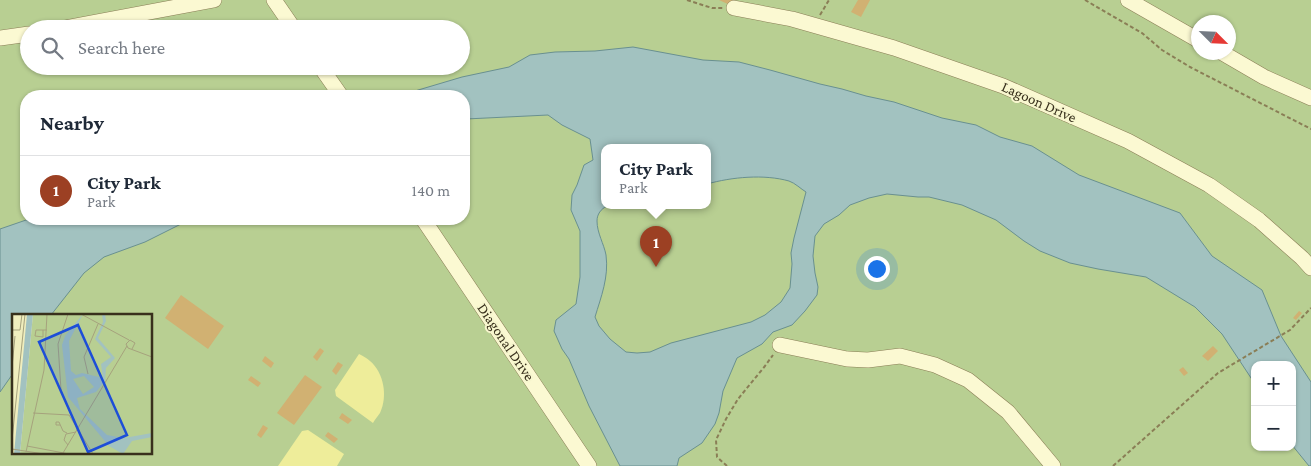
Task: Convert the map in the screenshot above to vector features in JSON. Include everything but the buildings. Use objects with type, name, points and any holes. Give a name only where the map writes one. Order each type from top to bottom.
[{"type":"street","points":[[106,20],[214,0]]},
{"type":"street","points":[[274,0],[288,20]]},
{"type":"street","points":[[1128,0],[1191,36]]},
{"type":"street","name":"Lagoon Drive","points":[[734,8],[792,19],[894,48],[1003,86],[1128,141],[1209,185],[1259,220],[1311,268]]},
{"type":"street","points":[[0,38],[20,35]]},
{"type":"street","points":[[1235,60],[1264,77],[1311,98]]},
{"type":"street","points":[[326,75],[337,90]]},
{"type":"street","name":"Diagonal Drive","points":[[427,225],[589,466]]},
{"type":"street","points":[[780,345],[847,358],[868,360],[900,356],[935,365],[968,380],[1008,412],[1053,466]]},
{"type":"path","points":[[687,0],[712,8],[734,8]]},
{"type":"path","points":[[814,25],[829,0]]},
{"type":"path","points":[[1085,0],[1142,33],[1162,50],[1190,67],[1311,129]]},
{"type":"path","points":[[1113,466],[1218,373],[1290,330],[1311,308]]},
{"type":"path","points":[[727,466],[717,457],[716,440],[738,399],[766,366],[780,345]]},
{"type":"green space","points":[[0,0],[1311,0],[1311,466],[0,466]]},
{"type":"sand","points":[[359,354],[375,366],[383,385],[384,399],[380,413],[373,423],[336,396],[335,390]]},
{"type":"sand","points":[[308,430],[344,454],[337,466],[278,466],[302,431]]},
{"type":"water","points":[[633,47],[703,60],[739,62],[894,102],[942,118],[976,125],[1000,137],[1032,146],[1079,175],[1180,213],[1212,256],[1262,290],[1281,336],[1311,382],[1311,466],[1296,450],[1296,361],[1251,361],[1251,378],[1222,334],[1195,307],[1146,277],[1070,263],[1040,251],[996,220],[962,205],[929,197],[887,194],[850,205],[839,215],[824,224],[815,236],[813,256],[818,287],[817,295],[792,325],[773,332],[762,344],[737,358],[723,391],[715,424],[702,443],[679,458],[677,466],[620,466],[554,331],[556,320],[576,304],[580,277],[580,231],[571,210],[572,195],[584,165],[593,160],[590,139],[562,125],[548,115],[470,119],[470,90],[418,90],[462,77],[509,67],[530,55]],"holes":[[[601,144],[711,144],[711,183],[737,178],[759,177],[789,181],[806,192],[791,253],[790,288],[781,302],[765,315],[751,322],[671,343],[650,352],[626,352],[610,339],[599,326],[595,317],[604,287],[607,263],[597,221],[603,209],[601,209]]]},
{"type":"water","points":[[20,222],[20,225],[179,225],[145,242],[104,257],[84,273],[52,314],[12,314],[12,375],[0,392],[0,229]]},
{"type":"place","name":"City Park","points":[[656,267]]}]
